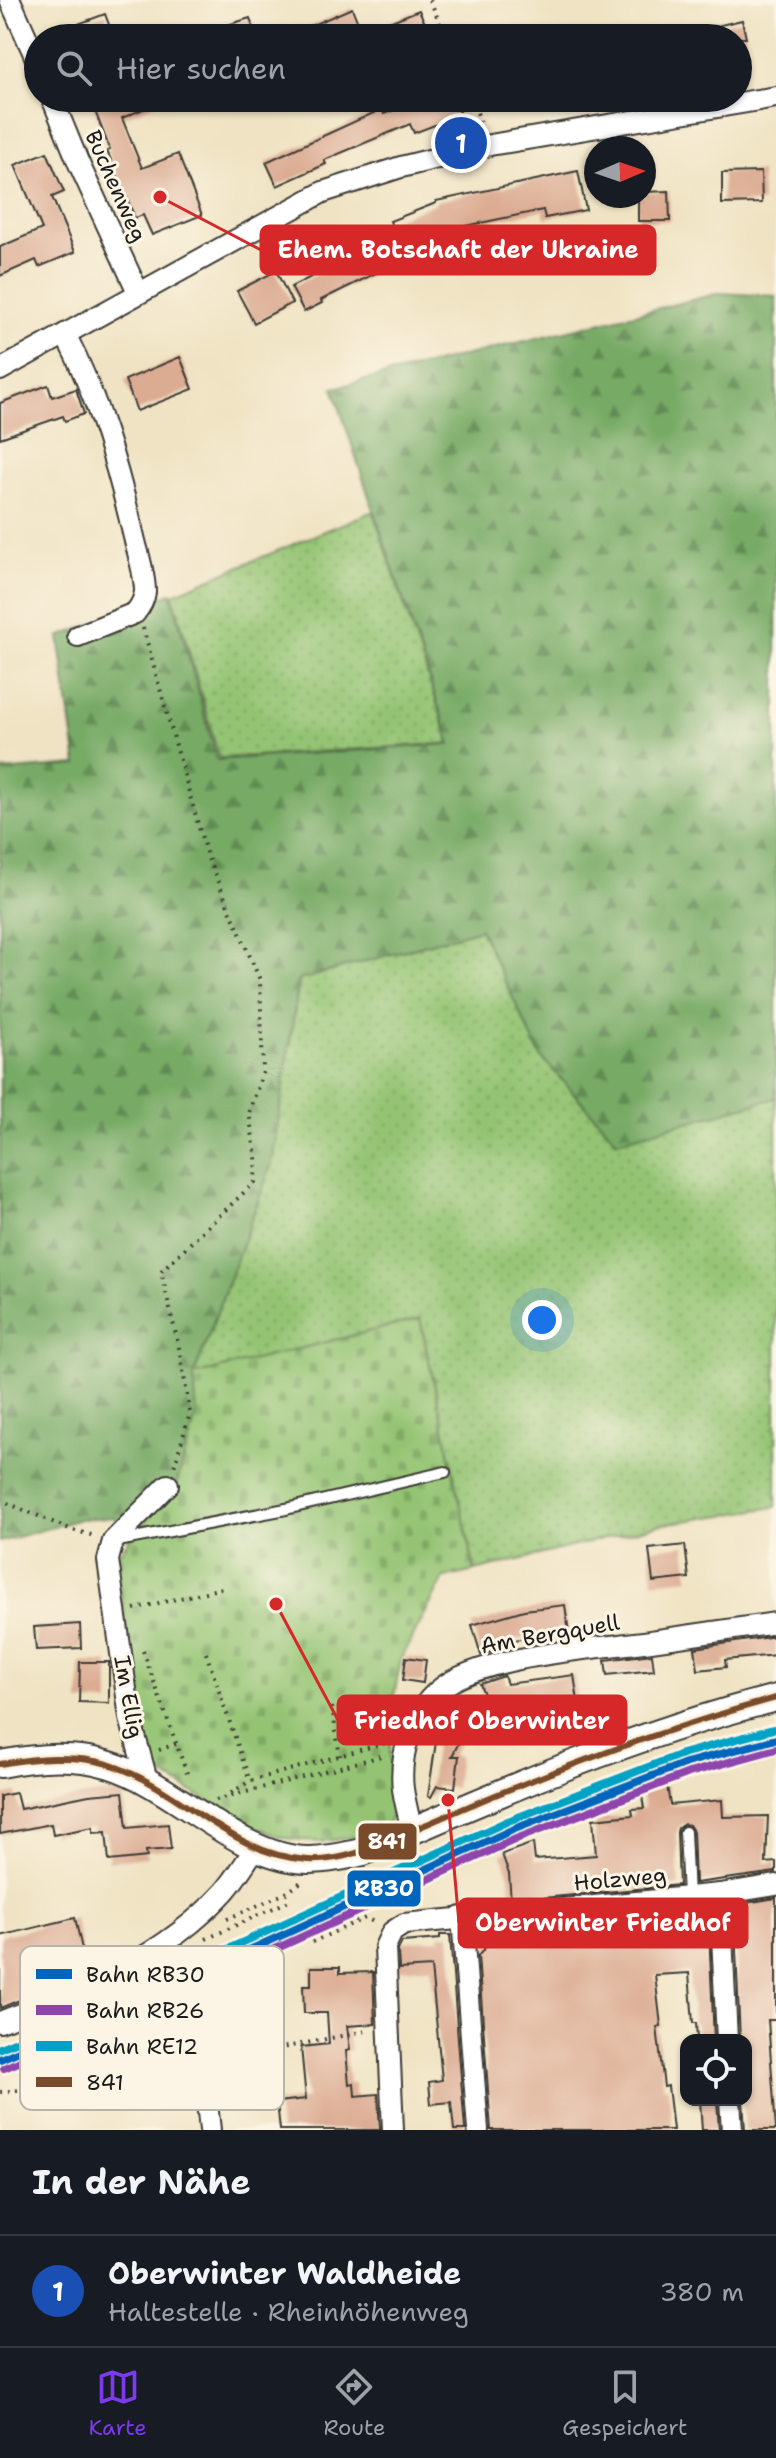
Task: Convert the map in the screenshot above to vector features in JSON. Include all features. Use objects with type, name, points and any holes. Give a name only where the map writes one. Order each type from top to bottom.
[{"type":"street","points":[[10,0],[24,32]]},
{"type":"street","points":[[752,101],[776,97]]},
{"type":"street","name":"Buchenweg","points":[[58,112],[138,292]]},
{"type":"street","points":[[0,370],[323,192],[401,167],[490,145],[687,112]]},
{"type":"street","points":[[65,334],[86,378],[130,521],[145,591],[138,610],[78,636]]},
{"type":"street","points":[[113,1541],[168,1485]]},
{"type":"street","name":"Im Ellig","points":[[113,1541],[108,1560],[121,1655],[130,1718],[147,1780]]},
{"type":"street","name":"Am Bergquell","points":[[412,1831],[403,1789],[402,1765],[409,1738],[421,1711],[437,1690],[460,1676],[544,1655],[776,1623]]},
{"type":"street","points":[[147,1780],[222,1829],[257,1846],[305,1860],[334,1859],[363,1852],[557,1770],[654,1733],[776,1698]]},
{"type":"street","name":"Im Ellig","points":[[0,1764],[78,1759],[110,1764],[147,1780]]},
{"type":"street","points":[[160,1946],[197,1919],[227,1889],[257,1846]]},
{"type":"street","name":"Holzweg","points":[[388,1940],[404,1924],[720,1894],[776,1885]]},
{"type":"street","points":[[720,1894],[727,2034]]},
{"type":"street","points":[[462,1917],[478,2130]]},
{"type":"street","points":[[388,1940],[393,2130]]},
{"type":"street","points":[[0,2022],[20,2014]]},
{"type":"street","points":[[730,2106],[732,2130]]},
{"type":"street","points":[[208,2110],[210,2130]]},
{"type":"lane","points":[[113,1541],[286,1509],[445,1472]]},
{"type":"lane","points":[[685,1832],[688,1897]]},
{"type":"path","points":[[430,0],[440,24]]},
{"type":"path","points":[[477,112],[490,145]]},
{"type":"path","points":[[138,610],[207,856],[260,980],[263,1072],[249,1112],[256,1158],[255,1182],[161,1271],[180,1352],[190,1413],[168,1485]]},
{"type":"path","points":[[0,1500],[72,1530],[113,1541]]},
{"type":"path","points":[[128,1611],[222,1588]]},
{"type":"path","points":[[139,1639],[191,1785]]},
{"type":"path","points":[[206,1653],[250,1781]]},
{"type":"path","points":[[332,1707],[340,1756]]},
{"type":"path","points":[[207,1796],[215,1801],[250,1781],[390,1742]]},
{"type":"path","points":[[154,1752],[176,1744]]},
{"type":"path","points":[[225,1796],[272,1787],[390,1753]]},
{"type":"path","points":[[220,1922],[288,1892],[334,1859]]},
{"type":"path","points":[[203,1940],[291,1900]]},
{"type":"path","points":[[312,1942],[365,1918],[388,1940]]},
{"type":"path","points":[[284,2050],[389,2026]]},
{"type":"path","points":[[0,2092],[20,2090]]},
{"type":"green space","points":[[720,293],[776,296],[776,1098],[617,1141],[541,1057],[480,929],[299,980],[272,1163],[194,1375],[197,1414],[176,1486],[130,1540],[114,1517],[80,1519],[0,1542],[0,771],[77,765],[59,637],[171,593],[217,760],[451,744],[333,388]]},
{"type":"green space","points":[[373,511],[450,743],[219,758],[173,594]]},
{"type":"green space","points":[[480,929],[541,1057],[617,1140],[776,1098],[776,1507],[658,1525],[475,1571],[420,1319],[194,1375],[272,1163],[299,980]]},
{"type":"green space","points":[[420,1319],[475,1571],[444,1578],[401,1659],[391,1710],[390,1753],[398,1799],[387,1828],[319,1842],[285,1838],[249,1825],[158,1772],[147,1754],[115,1557],[176,1486],[197,1414],[194,1375]]},
{"type":"building","points":[[352,8],[358,24],[315,24]]},
{"type":"building","points":[[419,10],[425,24],[384,24]]},
{"type":"building","points":[[105,14],[109,24],[78,24]]},
{"type":"building","points":[[250,18],[252,24],[230,24]]},
{"type":"building","points":[[95,112],[136,112],[122,118],[142,168],[178,154],[202,215],[152,235],[143,215],[135,218],[107,151],[110,150]]},
{"type":"building","points":[[375,112],[460,112],[461,115],[414,133],[410,124],[324,160],[326,164],[277,186],[266,162]]},
{"type":"building","points":[[47,152],[64,192],[52,197],[75,252],[39,267],[36,260],[0,276],[0,247],[42,229],[15,165]]},
{"type":"building","points":[[578,171],[586,210],[545,218],[543,210],[441,231],[445,240],[404,256],[390,221],[436,201]]},
{"type":"building","points":[[761,172],[762,203],[722,204],[722,173]]},
{"type":"building","points":[[669,191],[670,221],[638,221],[638,208],[656,208],[656,192]]},
{"type":"building","points":[[364,244],[378,272],[321,300],[322,303],[304,312],[291,287],[333,266],[331,261]]},
{"type":"building","points":[[276,271],[292,303],[254,323],[237,291]]},
{"type":"building","points":[[180,357],[193,389],[137,411],[125,380]]},
{"type":"building","points":[[48,385],[52,397],[76,389],[84,414],[65,421],[63,416],[0,438],[0,403]]},
{"type":"building","points":[[685,1545],[689,1578],[653,1582],[649,1549]]},
{"type":"building","points":[[565,1605],[569,1633],[513,1640],[515,1645],[481,1655],[472,1625],[524,1610]]},
{"type":"building","points":[[80,1624],[81,1648],[36,1650],[34,1627]]},
{"type":"building","points":[[776,1636],[776,1655],[725,1660],[726,1667],[698,1670],[695,1648]]},
{"type":"building","points":[[652,1654],[654,1670],[607,1675],[605,1660]]},
{"type":"building","points":[[406,1657],[426,1660],[423,1683],[403,1680]]},
{"type":"building","points":[[80,1662],[109,1662],[109,1703],[79,1702]]},
{"type":"building","points":[[574,1675],[580,1714],[541,1720],[537,1699],[493,1717],[480,1684],[504,1676],[507,1684]]},
{"type":"building","points":[[440,1710],[468,1725],[452,1756],[459,1756],[455,1788],[437,1786],[431,1797],[428,1796],[437,1735],[429,1730]]},
{"type":"building","points":[[667,1786],[670,1805],[722,1800],[723,1817],[768,1816],[766,1863],[776,1862],[776,1872],[695,1883],[693,1831],[684,1824],[677,1832],[679,1885],[511,1901],[509,1874],[502,1854],[533,1843],[535,1860],[596,1855],[593,1819],[633,1815],[632,1809],[644,1808],[641,1790]]},
{"type":"building","points":[[123,1792],[127,1828],[168,1824],[171,1849],[146,1851],[147,1857],[109,1861],[106,1832],[93,1833],[93,1827],[53,1835],[51,1824],[0,1834],[0,1796],[16,1793],[20,1809],[89,1795]]},
{"type":"building","points":[[776,1898],[776,2020],[768,2020],[776,2130],[745,2130],[743,2106],[752,2106],[752,2034],[740,2034],[734,1905]]},
{"type":"building","points":[[708,1908],[714,2034],[697,2034],[689,1973],[655,1975],[661,2026],[657,2027],[673,2130],[491,2130],[478,1956],[488,1944],[519,1941],[517,1926],[545,1924],[547,1939],[684,1919],[683,1911]]},
{"type":"building","points":[[75,1918],[81,1946],[20,1946],[20,2000],[0,2008],[0,1936]]},
{"type":"building","points":[[440,1935],[450,1935],[465,2130],[454,2130],[451,2102],[431,2104],[429,2082],[442,2080],[431,1967],[399,1969],[398,1950],[402,1942],[440,1939]]},
{"type":"building","points":[[311,1967],[340,1967],[340,1973],[373,1972],[375,2024],[347,2026],[350,2050],[346,2051],[349,2084],[354,2083],[355,2096],[378,2094],[380,2130],[280,2130],[278,2110],[284,2110],[284,2101],[306,2099],[301,2047],[329,2044],[327,2013],[304,2013],[303,1985],[311,1985]]},
{"type":"building","points":[[700,2106],[717,2106],[719,2130],[702,2130]]},
{"type":"rail line","name":"RE12","points":[[235,1946],[508,1821],[682,1754],[773,1729]]},
{"type":"rail line","name":"RB30","points":[[258,1946],[512,1830],[686,1763],[776,1739]]},
{"type":"rail line","name":"RB26","points":[[282,1946],[516,1839],[689,1773],[776,1749]]},
{"type":"rail line","name":"RE12","points":[[0,2048],[20,2040]]},
{"type":"rail line","name":"RB30","points":[[0,2059],[20,2051]]},
{"type":"rail line","name":"RB26","points":[[4,2068],[20,2061]]},
{"type":"transit line","name":"841","points":[[0,1764],[54,1758],[108,1764],[134,1774],[254,1846],[280,1856],[322,1860],[351,1855],[378,1845],[550,1773],[614,1750],[776,1698]]},
{"type":"place","name":"Oberwinter Waldheide","points":[[461,143]]},
{"type":"place","name":"Ehem. Botschaft der Ukraine","points":[[160,197]]},
{"type":"place","name":"Friedhof Oberwinter","points":[[276,1604]]},
{"type":"place","name":"Oberwinter Friedhof","points":[[448,1800]]}]
